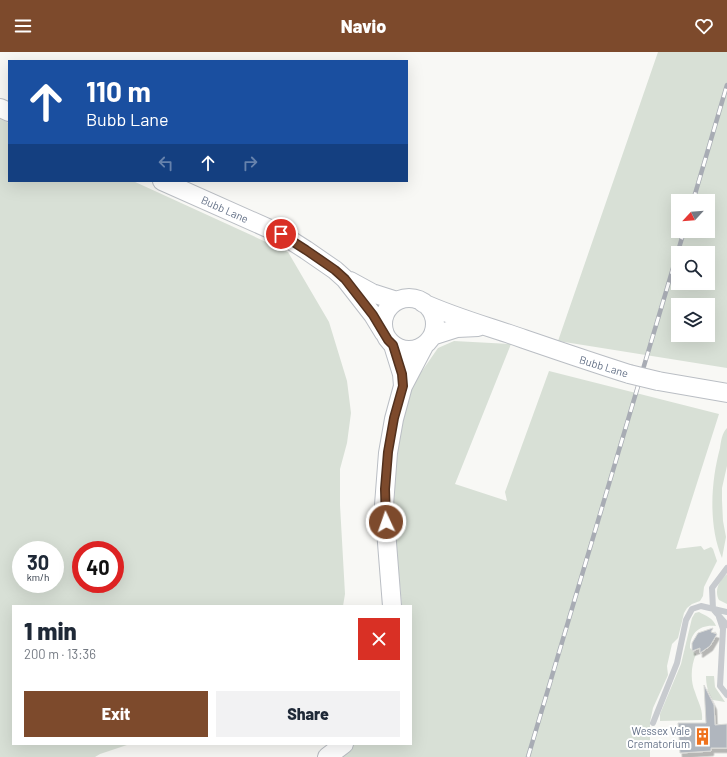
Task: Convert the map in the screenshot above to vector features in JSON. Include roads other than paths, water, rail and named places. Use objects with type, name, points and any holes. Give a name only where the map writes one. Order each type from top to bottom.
[{"type":"main road","name":"Bubb Lane","points":[[164,182],[281,234],[335,270],[345,279],[373,315],[389,339]]},
{"type":"main road","name":"Bubb Lane","points":[[345,279],[372,293],[397,301]]},
{"type":"main road","points":[[392,605],[384,505],[390,437],[403,386],[435,328],[433,314],[429,308],[423,303],[408,298],[397,301],[391,305],[386,311],[383,325],[402,374],[403,386]]},
{"type":"main road","name":"Bubb Lane","points":[[423,303],[485,327],[629,374],[658,381],[727,393]]},
{"type":"main road","name":"Bubb Lane","points":[[428,341],[457,328],[485,327]]},
{"type":"main road","points":[[389,339],[399,349],[412,350],[428,341]]},
{"type":"main road","points":[[327,757],[343,745]]},
{"type":"lane","points":[[727,568],[712,588],[712,609],[727,625]]},
{"type":"lane","points":[[653,723],[677,663],[682,635],[692,609],[701,606],[727,612]]},
{"type":"lane","points":[[719,617],[723,628],[720,686],[727,695]]},
{"type":"railway","points":[[695,194],[727,85]]},
{"type":"railway","points":[[528,757],[682,238]]},
{"type":"place","name":"Wessex Vale Crematorium","points":[[703,736]]}]
